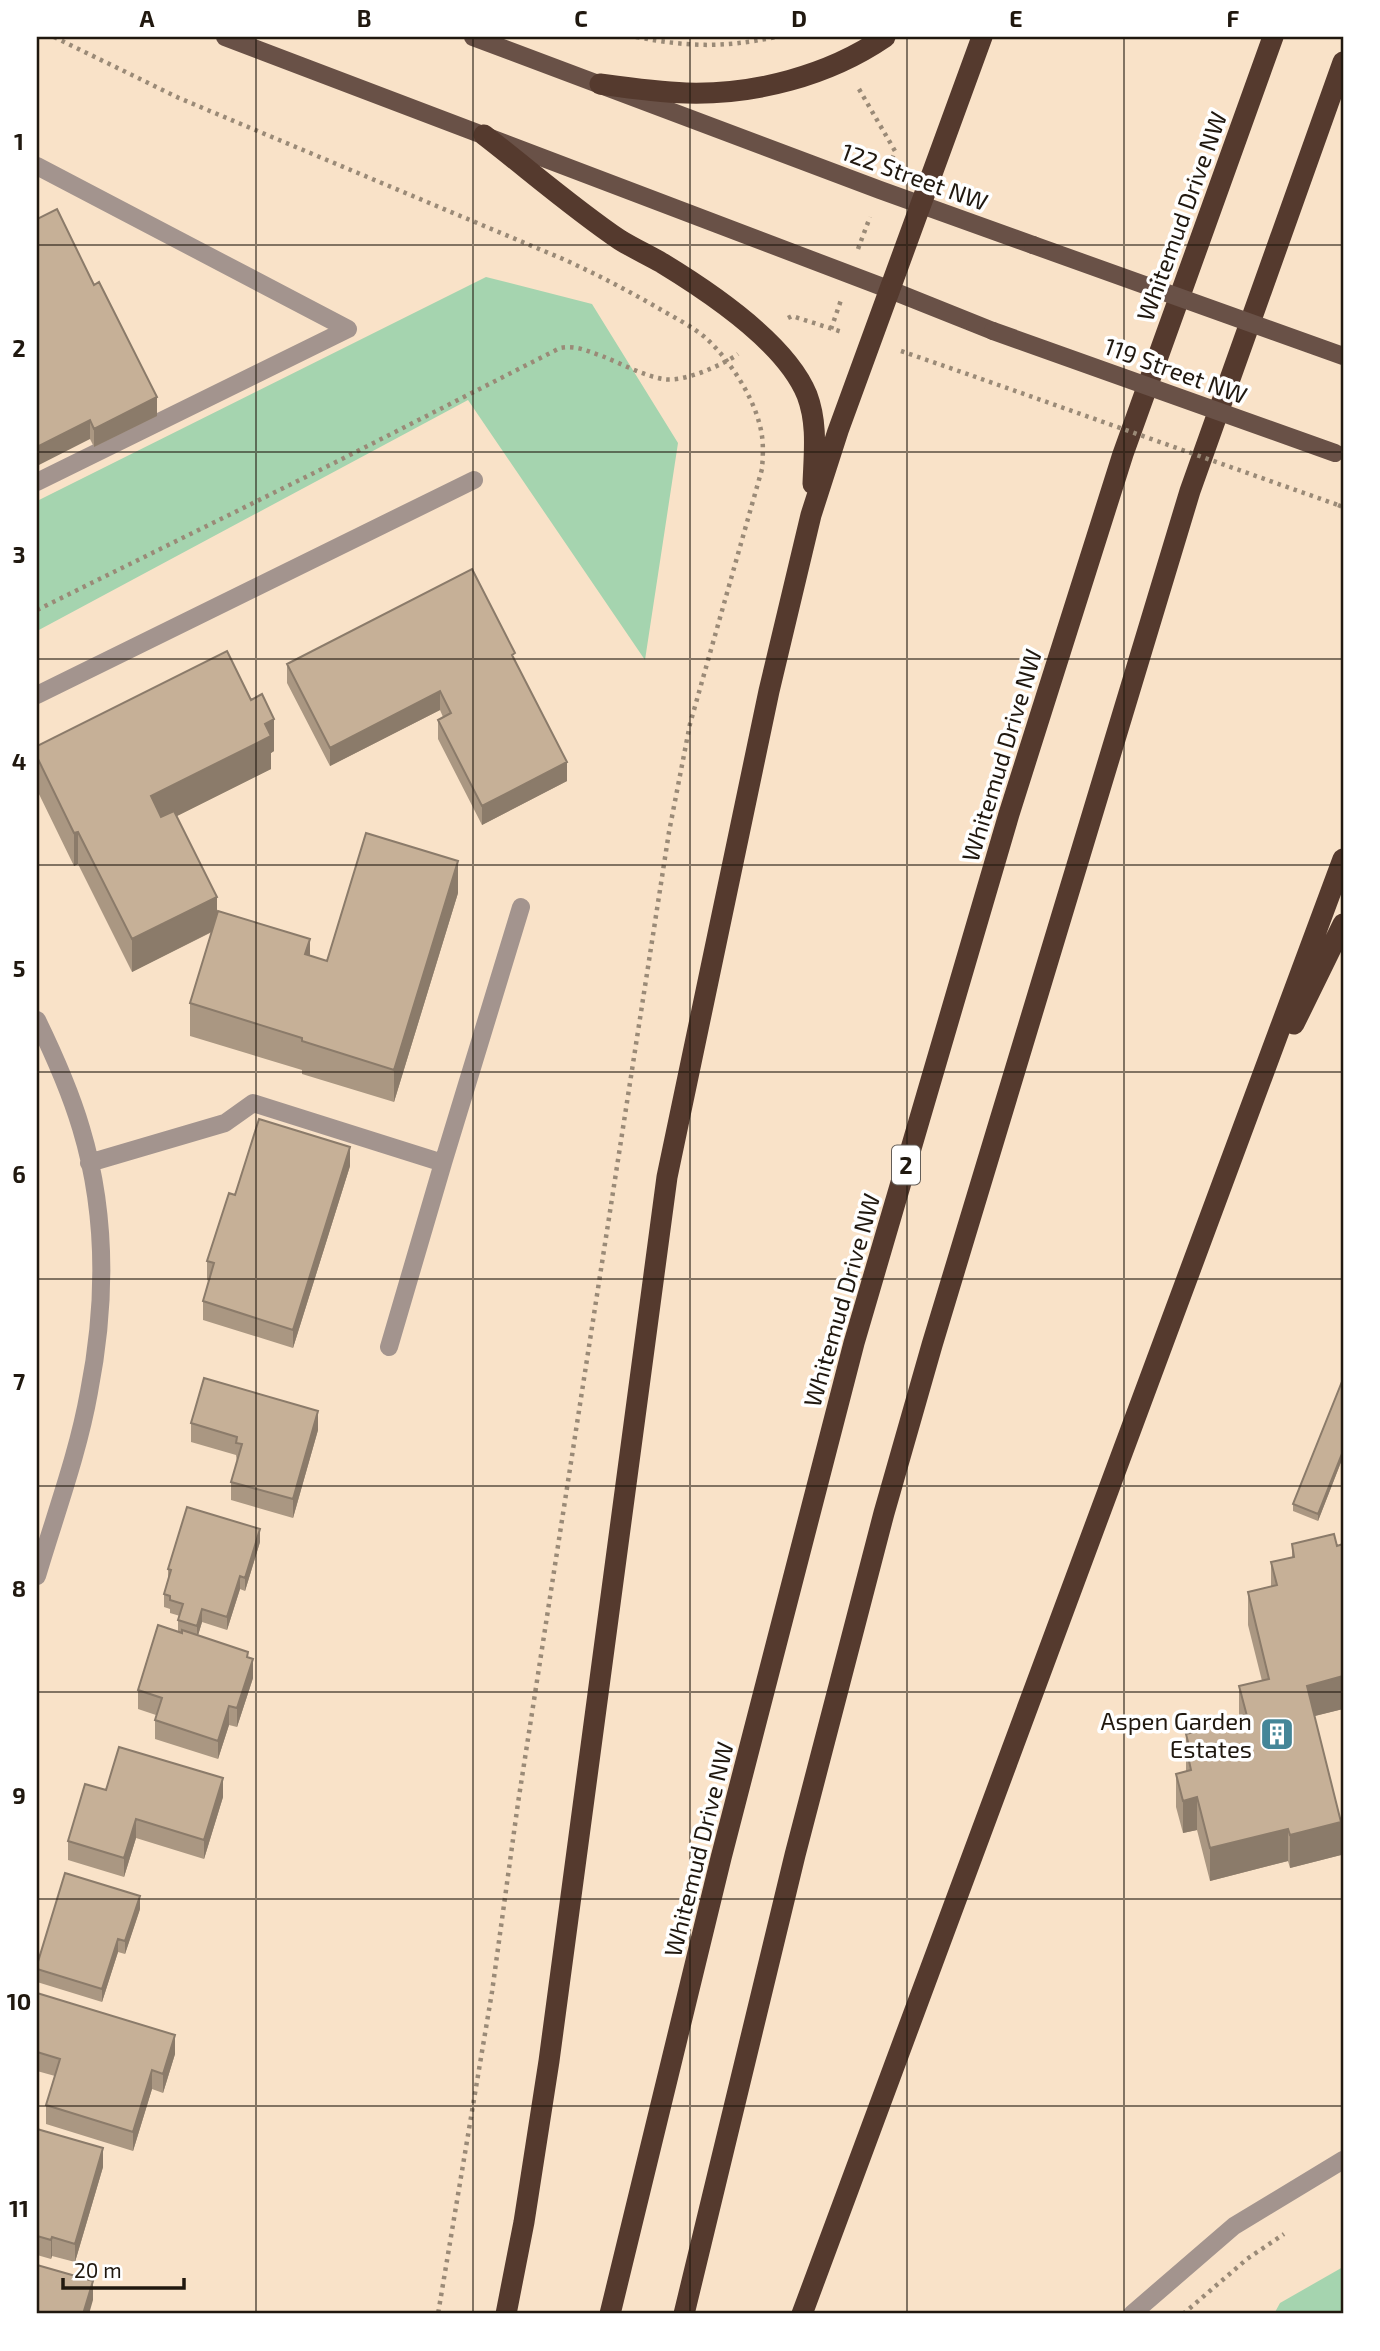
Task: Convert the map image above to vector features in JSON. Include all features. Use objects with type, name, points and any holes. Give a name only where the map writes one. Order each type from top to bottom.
[{"type":"highway","points":[[600,84],[687,93],[727,92],[766,86],[805,76],[842,61],[885,37]]},
{"type":"highway","points":[[506,2314],[524,2222],[549,2061],[667,1177],[769,691],[811,516],[888,289],[982,37]]},
{"type":"highway","name":"Whitemud Drive NW","points":[[610,2314],[721,1858],[862,1316],[1009,814],[1115,481],[1273,37]]},
{"type":"highway","points":[[684,2314],[795,1855],[884,1513],[932,1345],[1190,491],[1343,62]]},
{"type":"highway","points":[[484,135],[620,240],[698,287],[762,336],[780,354],[796,375],[812,413],[816,434],[811,516]]},
{"type":"highway","points":[[802,2314],[1343,859]]},
{"type":"highway","points":[[1240,1133],[1343,924]]},
{"type":"main road","points":[[225,37],[888,289]]},
{"type":"main road","name":"122 Street NW","points":[[472,37],[919,205],[1343,356]]},
{"type":"main road","name":"119 Street NW","points":[[888,289],[993,331],[1339,455]]},
{"type":"street","points":[[37,166],[348,329],[37,482]]},
{"type":"street","points":[[37,695],[474,480]]},
{"type":"street","points":[[389,1348],[521,907]]},
{"type":"street","points":[[37,1020],[82,1129],[99,1217],[102,1288],[89,1393],[37,1576]]},
{"type":"street","points":[[89,1163],[225,1122],[253,1103],[443,1163]]},
{"type":"street","points":[[1132,2314],[1234,2226],[1343,2160]]},
{"type":"path","points":[[54,37],[179,98],[607,279],[680,320],[707,340],[727,362],[748,395],[760,424],[762,469],[691,724],[669,832],[517,1803],[492,1993],[438,2314]]},
{"type":"path","points":[[636,37],[699,46],[738,44],[776,37]]},
{"type":"path","points":[[37,610],[560,348],[572,346],[585,350],[663,380],[681,378],[727,362]]},
{"type":"path","points":[[973,376],[1341,506]]},
{"type":"path","points":[[1183,2314],[1247,2259],[1291,2229]]},
{"type":"green space","points":[[486,277],[592,304],[678,443],[645,660],[468,400],[37,631],[37,501]]},
{"type":"green space","points":[[1343,2267],[1343,2314],[1274,2314],[1280,2303]]},
{"type":"building","points":[[57,209],[94,285],[99,282],[157,397],[94,429],[90,420],[37,447],[37,219]]},
{"type":"building","points":[[472,569],[567,762],[482,806],[438,720],[451,713],[440,691],[330,748],[287,664]]},
{"type":"building","points":[[227,651],[251,700],[262,694],[274,719],[265,724],[271,736],[151,796],[161,817],[174,811],[217,897],[132,939],[78,832],[74,833],[37,757],[37,746]]},
{"type":"building","points":[[366,833],[458,861],[394,1070],[190,1003],[218,911],[310,939],[305,954],[327,961]]},
{"type":"building","points":[[259,1119],[350,1147],[293,1330],[203,1301],[214,1263],[207,1261],[229,1193],[235,1195]]},
{"type":"building","points":[[204,1378],[318,1411],[293,1499],[231,1482],[242,1444],[236,1443],[237,1437],[191,1423]]},
{"type":"building","points":[[1343,1379],[1343,1451],[1318,1514],[1293,1504]]},
{"type":"building","points":[[187,1507],[260,1529],[245,1578],[240,1576],[227,1617],[202,1609],[197,1626],[178,1620],[183,1604],[170,1600],[170,1596],[164,1594],[171,1570],[168,1569]]},
{"type":"building","name":"Aspen Garden Estates","points":[[1334,1534],[1337,1546],[1343,1544],[1343,1676],[1307,1686],[1341,1822],[1290,1835],[1288,1829],[1210,1848],[1197,1797],[1183,1801],[1176,1774],[1191,1770],[1186,1734],[1194,1732],[1194,1729],[1247,1716],[1239,1686],[1269,1679],[1248,1592],[1277,1585],[1271,1562],[1294,1557],[1292,1544]]},
{"type":"building","points":[[158,1625],[182,1633],[182,1630],[248,1652],[247,1657],[253,1659],[237,1708],[229,1706],[218,1741],[155,1720],[162,1698],[138,1690]]},
{"type":"building","points":[[119,1747],[223,1778],[204,1840],[136,1819],[124,1858],[68,1841],[85,1784],[106,1790]]},
{"type":"building","points":[[65,1873],[140,1896],[125,1941],[118,1939],[102,1989],[37,1969]]},
{"type":"building","points":[[37,1993],[175,2035],[163,2074],[152,2070],[133,2132],[46,2105],[60,2059],[37,2052]]},
{"type":"building","points":[[37,2129],[103,2148],[75,2244],[52,2237],[51,2240],[37,2236]]},
{"type":"building","points":[[37,2265],[93,2281],[83,2314],[37,2314]]},
{"type":"place","name":"Aspen Garden Estates","points":[[1277,1734]]}]
